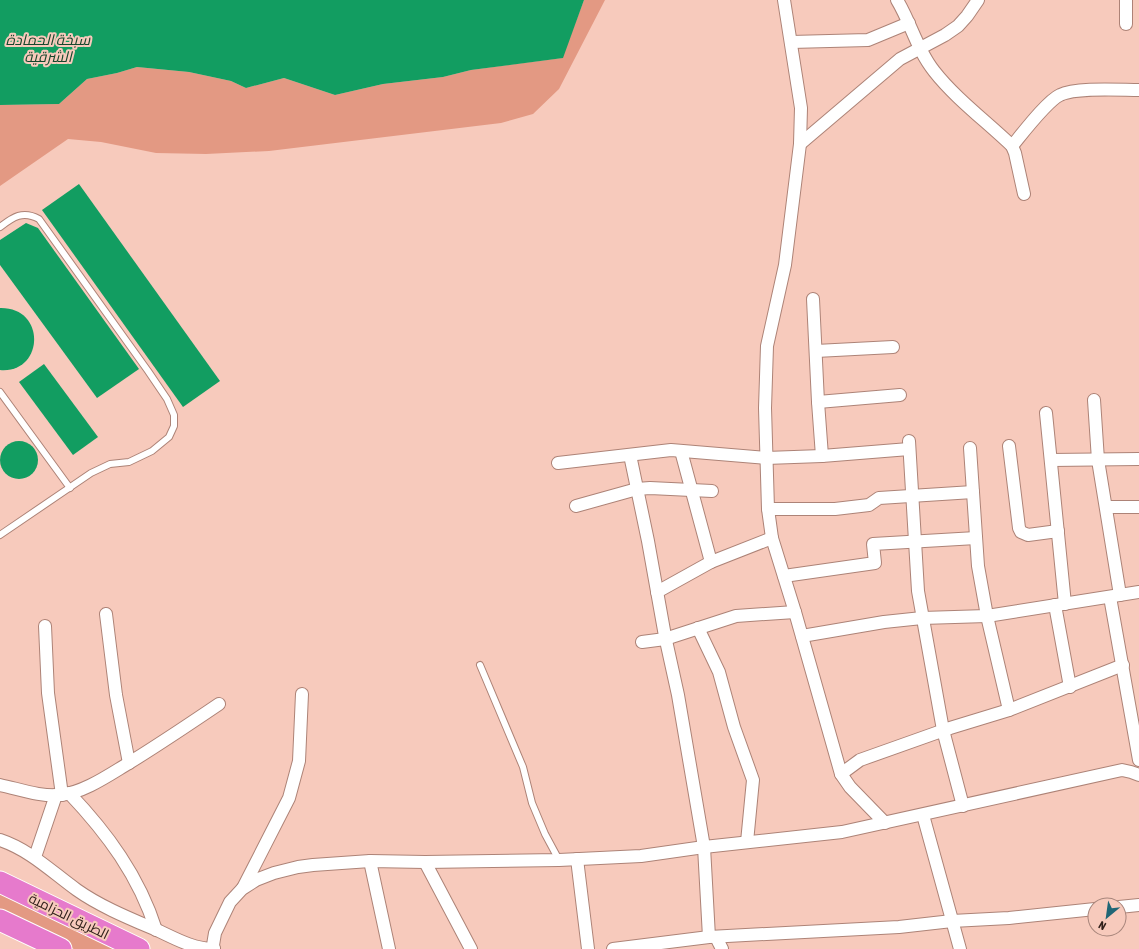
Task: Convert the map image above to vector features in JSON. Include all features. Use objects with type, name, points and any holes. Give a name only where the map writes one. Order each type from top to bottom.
[{"type":"highway","name":"الطريق الحزامية","points":[[0,882],[139,949]]},
{"type":"highway","points":[[0,920],[61,949]]},
{"type":"street","points":[[784,0],[801,108],[800,144],[785,265],[767,346],[765,408],[768,508],[772,538],[795,612],[841,774],[850,787],[885,823]]},
{"type":"street","points":[[897,0],[909,23],[919,49],[933,71],[949,88],[1012,146],[1015,153],[1024,194]]},
{"type":"street","points":[[800,144],[900,60],[958,26],[978,0]]},
{"type":"street","points":[[1126,0],[1126,24]]},
{"type":"street","points":[[791,42],[868,40],[909,23]]},
{"type":"street","points":[[1012,146],[1050,102],[1059,95],[1072,91],[1139,90]]},
{"type":"street","points":[[813,299],[822,456]]},
{"type":"street","points":[[816,351],[893,347]]},
{"type":"street","points":[[818,402],[900,395]]},
{"type":"street","points":[[1094,400],[1098,460],[1106,507],[1123,665],[1139,760]]},
{"type":"street","points":[[1046,413],[1058,531],[1060,605],[1070,687]]},
{"type":"street","points":[[558,463],[671,450],[766,458],[822,456],[909,445],[918,592],[943,730],[963,806]]},
{"type":"street","points":[[1009,446],[1019,528],[1021,532],[1028,535],[1058,531]]},
{"type":"street","points":[[970,448],[978,566],[987,616],[1009,710]]},
{"type":"street","points":[[681,450],[711,562]]},
{"type":"street","points":[[630,455],[665,639],[678,695],[704,847],[713,937],[722,949]]},
{"type":"street","points":[[1051,460],[1139,459]]},
{"type":"street","points":[[576,506],[637,489],[650,488],[712,491]]},
{"type":"street","points":[[768,508],[835,509],[869,505],[879,498],[973,492]]},
{"type":"street","points":[[1106,507],[1139,507]]},
{"type":"street","points":[[657,592],[711,562],[772,538]]},
{"type":"street","points":[[784,576],[875,563],[873,544],[976,538]]},
{"type":"street","points":[[802,636],[884,622],[922,618],[987,616],[1139,592]]},
{"type":"street","points":[[642,642],[665,639],[736,616],[795,612]]},
{"type":"street","points":[[106,614],[116,695],[129,763]]},
{"type":"street","points":[[35,857],[63,794],[48,693],[45,626]]},
{"type":"street","points":[[698,628],[719,672],[734,727],[753,780],[747,842]]},
{"type":"street","points":[[841,774],[860,760],[943,730],[1009,710],[1123,665]]},
{"type":"street","points":[[242,889],[289,798],[299,761],[302,694]]},
{"type":"street","points":[[0,785],[63,794],[103,778],[129,763],[219,704]]},
{"type":"street","points":[[0,840],[16,846],[35,857],[87,897],[190,945],[214,949],[213,945],[215,933],[230,902],[242,889],[256,880],[286,870],[313,864],[370,861],[425,862],[559,860],[641,856],[704,847],[842,832],[1122,770],[1139,775]]},
{"type":"street","points":[[63,794],[104,833],[125,862],[152,917],[156,930]]},
{"type":"street","points":[[922,815],[960,949]]},
{"type":"street","points":[[577,859],[588,949]]},
{"type":"street","points":[[370,861],[389,949]]},
{"type":"street","points":[[425,862],[471,949]]},
{"type":"street","points":[[1127,906],[1139,905]]},
{"type":"street","points":[[613,949],[713,937],[899,927],[1087,910]]},
{"type":"lane","points":[[0,227],[11,218],[22,214],[32,215],[39,219],[148,370],[167,399],[174,415],[174,426],[169,437],[152,451],[129,462],[110,464],[91,473],[0,535]]},
{"type":"lane","points":[[0,392],[70,488]]},
{"type":"lane","points":[[480,665],[523,767],[532,803],[545,834],[559,860]]},
{"type":"shaded area","points":[[584,0],[605,0],[559,89],[533,114],[501,123],[269,151],[206,154],[156,153],[101,142],[68,139],[0,186],[0,105],[59,104],[87,79],[137,67],[189,72],[231,81],[246,88],[284,78],[335,95],[383,84],[443,77],[471,70],[562,58]]},
{"type":"shaded area","points":[[0,890],[121,949],[74,949],[5,916],[0,913]]},
{"type":"water","name":"سبخة الحمادة الشرقية","points":[[0,0],[584,0],[563,58],[471,70],[443,77],[383,84],[335,95],[284,78],[246,88],[231,81],[189,72],[137,67],[87,79],[59,104],[0,105]]},
{"type":"water","points":[[79,184],[220,381],[183,407],[42,210]]},
{"type":"water","points":[[26,223],[38,228],[139,369],[97,398],[0,265],[0,240]]},
{"type":"water","points":[[0,308],[15,311],[26,318],[32,328],[34,340],[32,352],[25,362],[15,368],[0,370]]},
{"type":"water","points":[[44,364],[98,437],[73,455],[19,382]]},
{"type":"water","points":[[19,441],[29,444],[35,450],[38,460],[35,470],[29,476],[19,479],[9,476],[3,470],[0,460],[3,450],[9,444]]}]
